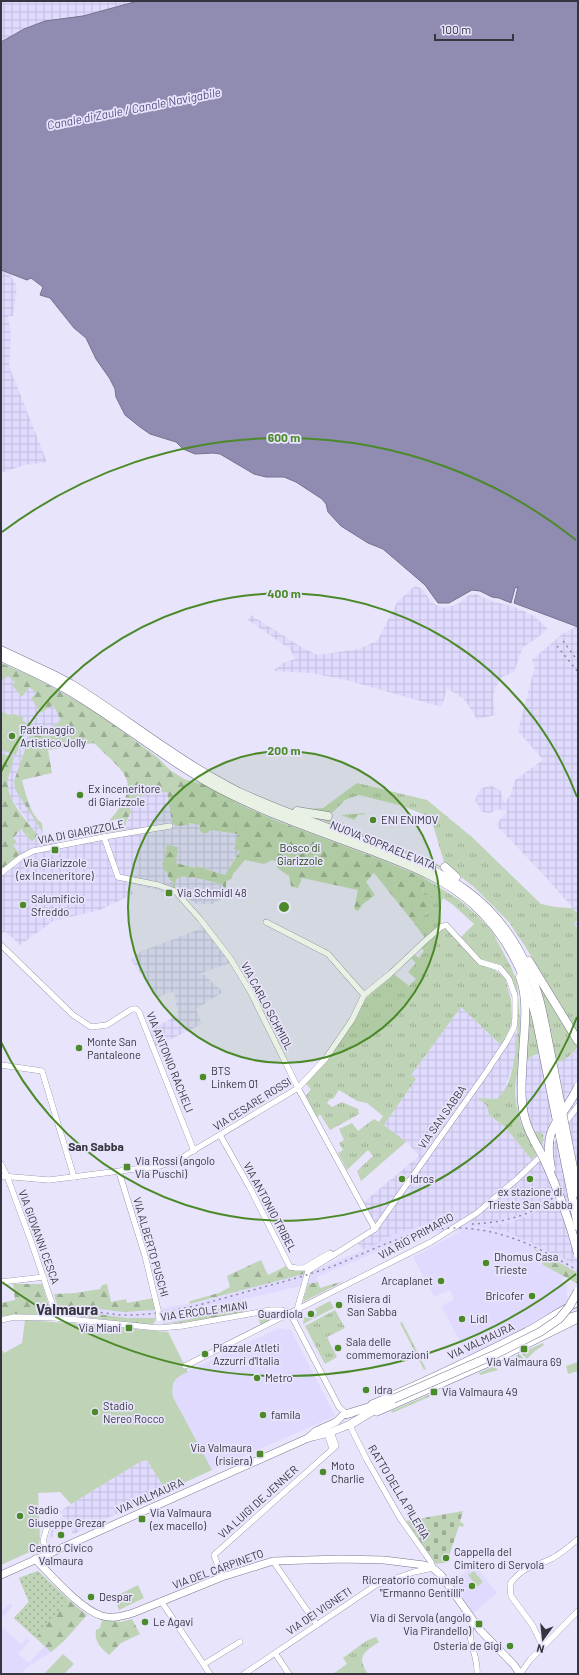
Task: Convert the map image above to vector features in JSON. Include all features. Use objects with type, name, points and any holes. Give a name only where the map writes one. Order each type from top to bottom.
[{"type":"highway","name":"NUOVA SOPRAELEVATA","points":[[1,650],[70,684],[191,765],[244,794],[428,867],[454,881],[484,904],[509,934],[530,972],[537,990],[578,1226]]},
{"type":"highway","name":"NUOVA SOPRAELEVATA","points":[[3,659],[67,689],[208,782],[266,811],[426,873],[463,895],[491,922],[504,938],[523,973],[543,1031],[578,1194]]},
{"type":"highway","points":[[244,794],[270,800],[302,813],[328,816]]},
{"type":"highway","points":[[445,867],[450,873],[478,895],[484,904]]},
{"type":"highway","points":[[491,922],[512,959],[521,980],[524,1010],[521,1086],[526,1123],[555,1187],[578,1254]]},
{"type":"highway","points":[[509,934],[543,982],[578,1041]]},
{"type":"highway","points":[[555,1187],[550,1162],[549,1138],[554,1123],[578,1087]]},
{"type":"highway","points":[[342,1417],[393,1399],[494,1355],[540,1332],[552,1324],[570,1307],[578,1291]]},
{"type":"highway","points":[[552,1324],[578,1315]]},
{"type":"highway","points":[[348,1426],[393,1399]]},
{"type":"main road","name":"VIA VALMAURA","points":[[308,1438],[342,1417],[386,1398],[543,1324],[567,1308],[578,1303]]},
{"type":"main road","name":"VIA VALMAURA","points":[[1,1575],[308,1438],[329,1433],[348,1426],[506,1354],[578,1319]]},
{"type":"main road","points":[[342,1417],[352,1418],[348,1426],[340,1425],[342,1417]]},
{"type":"main road","name":"VIA DEL CARPINETO","points":[[35,1559],[83,1605],[94,1613],[102,1616],[121,1617],[222,1577],[274,1561],[341,1558],[424,1564],[433,1568]]},
{"type":"main road","points":[[433,1568],[449,1584],[474,1621],[514,1664],[520,1674]]},
{"type":"street","name":"VIA DI GIARIZZOLE","points":[[1,873],[20,858],[32,851],[170,826]]},
{"type":"street","name":"VIA CARLO SCHMIDL","points":[[104,837],[118,876],[170,888],[178,894],[200,919],[230,958],[250,991],[298,1088],[375,1229]]},
{"type":"street","points":[[266,922],[328,954],[364,995]]},
{"type":"street","name":"VIA CESARE ROSSI","points":[[4,1176],[49,1180],[118,1172],[168,1164],[194,1151],[298,1088],[326,1058],[334,1047],[352,1020],[364,995],[390,974],[424,941],[441,927],[446,925]]},
{"type":"street","name":"VIA SAN SABBA","points":[[297,1310],[308,1271],[375,1229],[494,1062],[514,1027],[515,996],[509,979],[500,968],[480,962],[446,925]]},
{"type":"street","name":"VIA ANTONIO RACHELI","points":[[1,945],[73,1015],[91,1027],[107,1024],[132,1009],[136,1009],[139,1012],[194,1151]]},
{"type":"street","points":[[1,1065],[42,1071],[74,1177]]},
{"type":"street","name":"VIA RIO PRIMARIO","points":[[290,1313],[431,1242],[477,1213],[539,1158],[578,1106]]},
{"type":"street","name":"VIA ANTONIO TRIBEL","points":[[220,1135],[290,1267],[301,1269],[330,1253],[332,1256]]},
{"type":"street","name":"VIA GIOVANNI CESCA","points":[[1,1164],[4,1176],[44,1277],[57,1318]]},
{"type":"street","name":"VIA ALBERTO PUSCHI","points":[[118,1172],[155,1291],[159,1328]]},
{"type":"street","points":[[1,1282],[44,1277]]},
{"type":"street","name":"VIA ERCOLE MIANI","points":[[1,1320],[14,1317],[57,1318],[159,1328],[182,1326],[270,1310],[287,1311],[290,1313]]},
{"type":"street","points":[[185,1366],[290,1313],[339,1407],[342,1417]]},
{"type":"street","points":[[501,1344],[507,1347],[506,1354]]},
{"type":"street","name":"RATTO DELLA PILERIA","points":[[348,1426],[400,1518],[431,1562],[433,1568]]},
{"type":"street","name":"VIA LUIGI DE JENNER","points":[[222,1577],[214,1555],[334,1447],[329,1433]]},
{"type":"street","points":[[47,1527],[43,1541],[48,1554]]},
{"type":"street","points":[[543,1647],[533,1626],[511,1596],[510,1584],[524,1570],[554,1557],[578,1539]]},
{"type":"street","points":[[274,1561],[317,1625]]},
{"type":"street","name":"VIA DEI VIGNETI","points":[[244,1674],[376,1585],[414,1572],[433,1568]]},
{"type":"street","points":[[162,1601],[210,1674]]},
{"type":"street","points":[[520,1674],[543,1647],[578,1611]]},
{"type":"street","points":[[474,1621],[470,1627],[470,1636],[478,1665],[477,1674]]},
{"type":"street","points":[[204,1664],[240,1642]]},
{"type":"street","points":[[275,1653],[289,1674]]},
{"type":"shaded area","points":[[1,1],[138,1],[83,16],[36,24],[1,42]]},
{"type":"shaded area","points":[[1,270],[9,273],[17,287],[13,316],[8,316],[11,335],[9,366],[47,462],[24,465],[1,473]]},
{"type":"shaded area","points":[[416,585],[424,591],[431,602],[443,608],[458,604],[469,595],[476,594],[494,602],[512,606],[534,616],[548,629],[523,647],[514,672],[502,677],[495,688],[493,699],[495,715],[477,719],[465,700],[447,688],[442,707],[346,680],[311,673],[273,671],[283,663],[295,659],[290,649],[248,620],[251,615],[303,648],[318,655],[359,649],[377,641],[398,601]]},
{"type":"shaded area","points":[[578,627],[578,928],[573,926],[572,907],[496,825],[507,811],[497,809],[490,813],[482,812],[475,800],[480,789],[490,785],[500,790],[504,803],[510,796],[515,780],[543,760],[518,731],[535,666],[532,660],[562,634]]},
{"type":"shaded area","points":[[8,676],[15,682],[22,696],[29,687],[36,693],[42,713],[53,705],[61,720],[48,731],[30,735],[14,781],[43,833],[58,843],[124,830],[131,812],[128,800],[151,793],[168,792],[172,822],[201,825],[208,833],[210,830],[238,834],[240,850],[225,875],[196,866],[195,868],[175,863],[162,863],[175,888],[176,879],[184,876],[190,878],[192,877],[222,884],[225,890],[226,887],[226,897],[213,904],[197,904],[185,897],[128,883],[133,894],[100,910],[53,921],[20,945],[6,932],[1,933],[1,870],[20,855],[13,845],[13,838],[21,829],[38,835],[11,798],[8,789],[8,780],[14,758],[1,753],[1,681]]},
{"type":"shaded area","points":[[202,926],[230,963],[202,973],[223,992],[196,1009],[202,1024],[155,1047],[149,1031],[178,1015],[174,991],[158,997],[131,960],[143,949],[145,950],[200,929],[199,927]]},
{"type":"shaded area","points":[[461,1007],[501,1045],[510,1028],[517,1034],[515,1059],[504,1090],[497,1099],[479,1098],[487,1106],[489,1115],[504,1126],[531,1159],[543,1134],[522,1127],[517,1108],[516,1084],[519,1068],[529,1058],[537,1054],[571,1056],[578,1046],[578,1266],[508,1232],[478,1226],[508,1223],[527,1216],[554,1201],[564,1193],[562,1188],[536,1207],[519,1215],[495,1221],[446,1223],[417,1227],[381,1239],[380,1243],[362,1250],[358,1243],[378,1229],[364,1202],[419,1156],[406,1142],[384,1125],[416,1079],[411,1075]]},
{"type":"shaded area","points":[[562,1188],[564,1193],[554,1201],[527,1216],[508,1223],[480,1227],[508,1232],[578,1266],[578,1273],[535,1249],[543,1265],[564,1276],[561,1282],[568,1286],[566,1290],[568,1299],[564,1307],[494,1345],[468,1356],[441,1306],[454,1299],[450,1290],[434,1297],[413,1257],[461,1231],[432,1233],[408,1239],[317,1277],[318,1282],[241,1300],[179,1322],[162,1324],[161,1318],[128,1318],[82,1312],[83,1307],[138,1312],[195,1303],[312,1271],[380,1243],[381,1239],[417,1227],[446,1223],[473,1222],[519,1215],[536,1207]]},
{"type":"shaded area","points":[[279,1328],[291,1330],[335,1416],[212,1470],[173,1397],[172,1387],[178,1376]]},
{"type":"shaded area","points":[[147,1460],[166,1491],[73,1534],[70,1527],[65,1529],[63,1527],[52,1532],[53,1536],[48,1539],[52,1530],[57,1526],[55,1522],[63,1517],[60,1511],[140,1462]]},
{"type":"shaded area","name":"Ricreatorio comunale \"Ermanno Gentilli\"","points":[[475,1565],[497,1593],[473,1614],[450,1583]]},
{"type":"shaded area","points":[[10,1603],[13,1606],[1,1619],[1,1612]]},
{"type":"shaded area","points":[[1,1626],[21,1645],[27,1638],[30,1641],[18,1654],[29,1663],[45,1646],[51,1652],[29,1666],[20,1674],[1,1674]]},
{"type":"green space","name":"Bosco di Giarizzole","points":[[1,663],[34,677],[95,711],[157,757],[170,770],[184,779],[205,785],[241,805],[277,821],[382,860],[422,877],[425,885],[422,893],[426,896],[430,894],[433,899],[430,907],[426,913],[414,923],[374,873],[366,882],[375,895],[363,904],[358,911],[354,909],[358,890],[302,878],[298,888],[291,886],[289,876],[277,868],[278,862],[272,860],[264,864],[245,860],[233,874],[232,878],[226,882],[225,890],[222,884],[184,876],[176,879],[175,888],[173,888],[173,883],[168,877],[167,872],[164,870],[162,863],[164,862],[167,845],[178,847],[176,863],[195,868],[196,866],[225,875],[240,851],[234,849],[238,834],[210,830],[208,833],[203,833],[200,831],[200,825],[189,823],[188,825],[176,826],[172,822],[167,792],[151,793],[128,800],[131,812],[124,830],[95,835],[94,828],[106,823],[108,829],[121,827],[119,819],[109,821],[120,807],[126,796],[128,787],[122,771],[94,743],[48,750],[52,773],[22,780],[32,810],[38,820],[42,823],[43,833],[15,789],[14,781],[30,735],[48,731],[61,720],[53,705],[41,713],[31,698],[36,693],[29,687],[22,697],[12,685],[15,682],[8,676],[1,681]]},
{"type":"green space","name":"Pattinaggio Artistico Jolly","points":[[1,711],[7,715],[14,714],[24,718],[22,720],[27,723],[16,755],[1,750]]},
{"type":"green space","points":[[1,753],[14,758],[8,779],[10,794],[17,809],[38,835],[32,842],[21,829],[13,838],[17,842],[13,845],[20,855],[1,870]]},
{"type":"green space","points":[[357,783],[427,800],[473,838],[541,904],[572,908],[578,914],[578,920],[573,924],[578,928],[578,1046],[569,1056],[557,1062],[552,1062],[539,1054],[530,1057],[520,1069],[515,1085],[516,1102],[522,1127],[543,1134],[541,1148],[531,1159],[504,1126],[489,1115],[487,1106],[478,1098],[497,1099],[509,1081],[516,1043],[518,1012],[514,986],[510,976],[504,969],[482,960],[461,937],[474,924],[443,898],[440,906],[441,924],[425,938],[414,923],[427,913],[430,895],[425,896],[422,893],[424,889],[422,877],[458,899],[478,916],[492,931],[512,969],[517,983],[520,1019],[520,1055],[526,1004],[540,986],[560,1005],[509,922],[474,887],[448,867],[444,862],[433,825],[425,815],[403,806],[359,795],[345,800],[333,812],[325,814],[306,809],[323,808]]},
{"type":"green space","points":[[366,813],[362,815],[359,814],[354,820],[341,815]]},
{"type":"green space","points":[[315,817],[343,823],[362,834],[428,859],[442,867],[441,868],[416,856]]},
{"type":"green space","points":[[445,929],[450,931],[477,962],[495,970],[505,978],[511,1000],[512,1018],[510,1028],[501,1045],[461,1007],[411,1075],[416,1079],[384,1125],[406,1142],[361,1181],[357,1171],[373,1156],[368,1150],[347,1170],[338,1153],[343,1150],[339,1143],[344,1140],[339,1129],[352,1123],[358,1131],[374,1119],[379,1122],[383,1116],[367,1103],[357,1101],[339,1090],[333,1099],[330,1099],[327,1103],[332,1107],[342,1102],[358,1109],[359,1114],[330,1130],[320,1114],[317,1118],[306,1096],[311,1089],[305,1083],[328,1058],[356,1019],[366,998],[394,974],[409,986],[416,979],[408,972],[416,963],[411,958],[415,955],[419,958],[424,951],[421,948],[438,931]]},
{"type":"green space","points":[[533,1248],[578,1273],[578,1284],[543,1265],[537,1252]]},
{"type":"green space","points":[[261,1260],[268,1275],[286,1266],[296,1270],[306,1269],[304,1274],[189,1304],[190,1301],[219,1293],[230,1287],[227,1276]]},
{"type":"green space","points":[[344,1281],[303,1302],[308,1284],[318,1282],[320,1288]]},
{"type":"green space","points":[[13,1284],[42,1284],[51,1313],[1,1316],[1,1303],[15,1300]]},
{"type":"green space","points":[[107,1284],[111,1302],[126,1299],[127,1303],[154,1298],[155,1310],[124,1312],[83,1307],[82,1312],[128,1318],[156,1318],[155,1322],[150,1325],[59,1314],[54,1294],[75,1293],[100,1289],[102,1285]]},
{"type":"green space","points":[[241,1300],[244,1313],[191,1322],[162,1324],[191,1319]]},
{"type":"green space","points":[[330,1301],[334,1308],[303,1324],[304,1317],[308,1318],[317,1313],[315,1309]]},
{"type":"green space","points":[[335,1310],[345,1328],[327,1337],[337,1357],[325,1364],[305,1326]]},
{"type":"green space","points":[[271,1315],[273,1319],[261,1325],[257,1316]]},
{"type":"green space","name":"Stadio Nereo Rocco","points":[[25,1320],[168,1332],[188,1372],[179,1376],[174,1381],[173,1397],[212,1470],[166,1491],[147,1460],[140,1462],[71,1504],[60,1492],[38,1493],[40,1539],[38,1548],[1,1565],[1,1348],[4,1353],[22,1343]]},
{"type":"green space","points":[[402,1322],[426,1369],[424,1370],[400,1323]]},
{"type":"green space","points":[[543,1343],[544,1345],[527,1359],[521,1353]]},
{"type":"green space","points":[[519,1354],[526,1361],[522,1369],[515,1357]]},
{"type":"green space","points":[[578,1362],[578,1371],[568,1374],[566,1366]]},
{"type":"green space","points":[[494,1366],[498,1370],[480,1375],[479,1373]]},
{"type":"green space","points":[[438,1391],[438,1393],[392,1413],[391,1411]]},
{"type":"green space","points":[[463,1511],[460,1522],[464,1524],[463,1527],[459,1526],[447,1562],[436,1564],[406,1521]]},
{"type":"green space","points":[[38,1571],[58,1591],[87,1615],[64,1641],[51,1652],[14,1618],[29,1602],[19,1578]]},
{"type":"green space","points":[[38,1571],[68,1599],[36,1638],[14,1618],[29,1602],[19,1578]]},
{"type":"green space","points":[[474,1571],[483,1582],[477,1587],[468,1575]]},
{"type":"green space","points":[[138,1585],[144,1598],[119,1610],[114,1597]]},
{"type":"green space","points":[[132,1619],[140,1634],[121,1643],[109,1655],[101,1647],[96,1638],[96,1630],[100,1628],[102,1620],[121,1622]]},
{"type":"green space","points":[[376,1637],[379,1642],[363,1655],[362,1659],[364,1668],[368,1674],[333,1674],[347,1664],[343,1658],[366,1641]]},
{"type":"green space","points":[[63,1654],[74,1664],[64,1674],[44,1674]]},
{"type":"water","name":"Canale di Zaule / Canale Navigabile","points":[[138,1],[578,1],[578,627],[514,603],[518,587],[515,588],[511,603],[492,597],[480,591],[472,590],[449,603],[438,603],[425,585],[383,549],[368,543],[341,526],[328,512],[326,504],[322,499],[296,482],[284,477],[266,477],[254,474],[220,454],[195,454],[183,449],[176,442],[150,434],[125,415],[116,397],[115,389],[110,379],[96,359],[86,338],[74,328],[50,298],[40,295],[43,287],[31,278],[27,280],[1,270],[1,42],[24,29],[45,21],[83,16]]},
{"type":"railway","points":[[563,641],[578,661]]},
{"type":"railway","points":[[557,646],[578,672]]},
{"type":"railway","points":[[472,1224],[494,1222],[516,1217],[536,1209],[555,1196]]},
{"type":"railway","points":[[83,1309],[102,1313],[138,1315],[186,1308],[303,1276],[336,1265],[396,1240],[427,1231],[443,1229],[475,1229],[506,1236],[535,1247],[577,1270]]},
{"type":"place","name":"Pattinaggio Artistico Jolly","points":[[12,736]]},
{"type":"place","name":"Ex inceneritore di Giarizzole","points":[[80,795]]},
{"type":"place","name":"ENI ENIMOV","points":[[373,820]]},
{"type":"place","name":"Via Giarizzole (ex Inceneritore)","points":[[55,850]]},
{"type":"place","name":"Via Schmidl 48","points":[[169,893]]},
{"type":"place","name":"Salumificio Sfreddo","points":[[23,905]]},
{"type":"place","name":"Monte San Pantaleone","points":[[79,1048]]},
{"type":"place","name":"BTS Linkem 01","points":[[203,1077]]},
{"type":"place","name":"Via Rossi (angolo Via Puschi)","points":[[127,1167]]},
{"type":"place","name":"Idros","points":[[402,1179]]},
{"type":"place","name":"ex stazione di Trieste San Sabba","points":[[530,1179]]},
{"type":"place","name":"Dhomus Casa Trieste","points":[[486,1263]]},
{"type":"place","name":"Arcaplanet","points":[[441,1281]]},
{"type":"place","name":"Bricofer","points":[[532,1296]]},
{"type":"place","name":"Risiera di San Sabba","points":[[339,1305]]},
{"type":"place","name":"Guardiola","points":[[311,1314]]},
{"type":"place","name":"Lidl","points":[[462,1319]]},
{"type":"place","name":"Via Miani","points":[[129,1328]]},
{"type":"place","name":"Sala delle commemorazioni","points":[[338,1348]]},
{"type":"place","name":"Via Valmaura 69","points":[[524,1349]]},
{"type":"place","name":"Piazzale Atleti Azzurri d'Italia","points":[[205,1354]]},
{"type":"place","name":"Metro","points":[[257,1378]]},
{"type":"place","name":"Idra","points":[[366,1390]]},
{"type":"place","name":"Via Valmaura 49","points":[[434,1392]]},
{"type":"place","name":"Stadio Nereo Rocco","points":[[95,1412]]},
{"type":"place","name":"famila","points":[[263,1415]]},
{"type":"place","name":"Via Valmaura (risiera)","points":[[260,1454]]},
{"type":"place","name":"Moto Charlie","points":[[323,1472]]},
{"type":"place","name":"Stadio Giuseppe Grezar","points":[[20,1516]]},
{"type":"place","name":"Via Valmaura (ex macello)","points":[[142,1519]]},
{"type":"place","name":"Centro Civico Valmaura","points":[[61,1535]]},
{"type":"place","name":"Cappella del Cimitero di Servola","points":[[446,1558]]},
{"type":"place","name":"Ricreatorio comunale \"Ermanno Gentilli\"","points":[[472,1586]]},
{"type":"place","name":"Despar","points":[[91,1597]]},
{"type":"place","name":"Le Agavi","points":[[145,1622]]},
{"type":"place","name":"Via di Servola (angolo Via Pirandello)","points":[[479,1624]]},
{"type":"place","name":"Osteria de Gigi","points":[[510,1646]]},
{"type":"district","name":"San Sabba","points":[[96,1147]]},
{"type":"district","name":"Valmaura","points":[[67,1310]]}]
